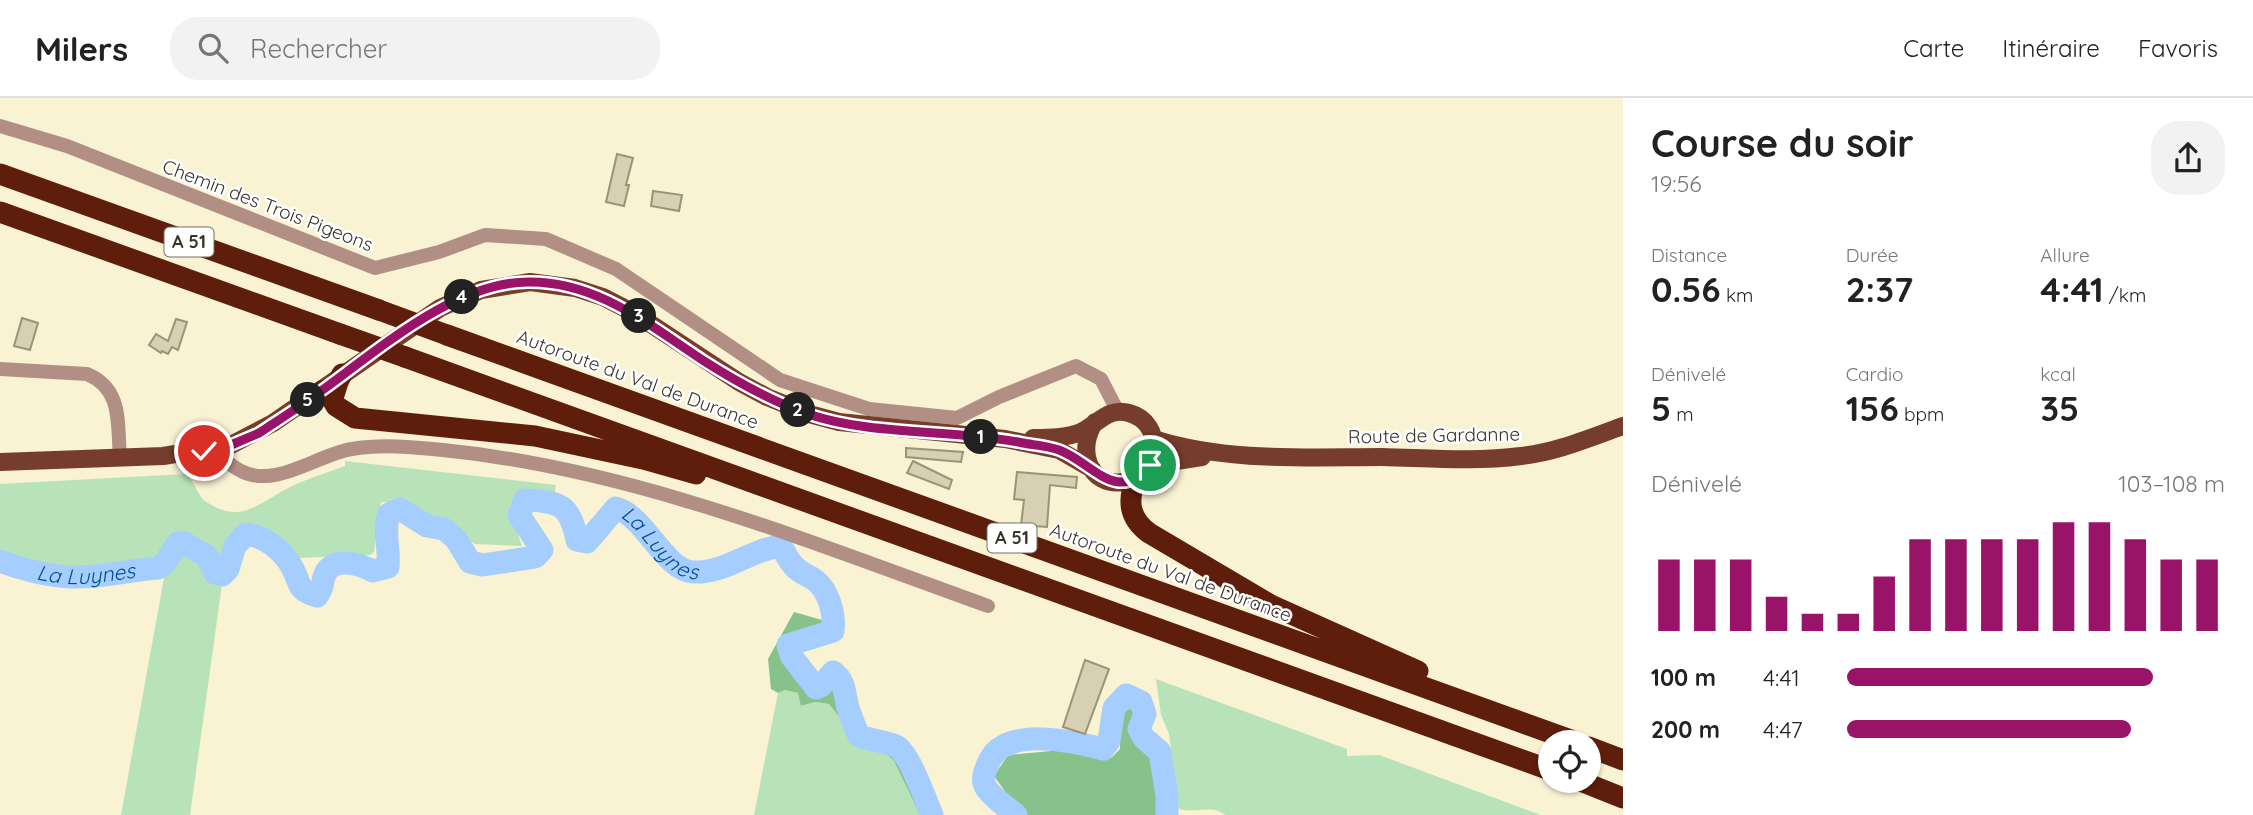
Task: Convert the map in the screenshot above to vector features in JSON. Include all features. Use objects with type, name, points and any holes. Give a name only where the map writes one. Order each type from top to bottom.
[{"type":"highway","name":"Autoroute du Val de Durance","points":[[0,174],[1545,730]]},
{"type":"highway","name":"A 51","points":[[0,212],[1538,766]]},
{"type":"highway","points":[[342,374],[328,395],[336,406],[355,418],[535,436],[643,458],[1025,579]]},
{"type":"highway","points":[[1143,472],[1130,496],[1130,506],[1135,519],[1149,533],[1271,605],[1551,730]]},
{"type":"highway","points":[[1601,751],[1623,760]]},
{"type":"highway","points":[[1601,789],[1623,798]]},
{"type":"main road","points":[[342,374],[440,308],[460,298],[516,282],[547,283],[575,288],[616,304],[767,397],[809,414],[839,422],[1005,439],[1059,450],[1099,476],[1117,482],[1185,459],[1240,455]]},
{"type":"main road","points":[[0,462],[172,455],[231,445],[328,395]]},
{"type":"main road","points":[[1005,439],[1053,438],[1080,432],[1105,415],[1130,413],[1149,427],[1154,439],[1155,452],[1143,472]]},
{"type":"main road","points":[[1092,469],[1086,458],[1084,445],[1087,433],[1095,422]]},
{"type":"main road","name":"Route de Gardanne","points":[[1240,455],[1473,458],[1520,456],[1556,450],[1623,426]]},
{"type":"main road","points":[[1154,439],[1185,449],[1240,455]]},
{"type":"street","name":"Chemin des Trois Pigeons","points":[[0,126],[67,146],[375,268],[439,252],[485,235],[546,239],[615,269],[780,380],[869,410],[957,418],[999,397],[1076,366],[1101,379],[1118,412]]},
{"type":"street","points":[[0,369],[87,374],[98,378],[110,390],[115,400],[120,457]]},
{"type":"street","points":[[211,449],[240,471],[262,476],[278,474],[337,453],[376,447],[443,450],[552,465],[692,503],[988,606]]},
{"type":"green space","points":[[345,461],[556,485],[554,497],[542,495],[519,500],[510,512],[522,546],[475,544],[407,503],[381,502],[374,552],[370,555],[297,558],[277,537],[264,530],[249,527],[236,538],[224,570],[218,572],[208,554],[182,539],[158,564],[121,566],[110,571],[68,574],[29,567],[0,558],[0,484],[185,474],[208,503],[223,510],[239,512],[295,485],[345,466]]},
{"type":"green space","points":[[179,546],[185,546],[193,553],[202,555],[214,576],[223,577],[190,815],[121,815],[166,567]]},
{"type":"green space","points":[[794,612],[829,622],[829,630],[793,642],[784,648],[785,655],[817,694],[823,692],[832,677],[838,678],[852,730],[865,742],[897,748],[925,815],[920,815],[894,761],[887,754],[860,743],[829,704],[815,702],[801,706],[798,693],[785,690],[778,693],[771,689],[768,659]]},
{"type":"green space","points":[[1156,679],[1347,749],[1347,756],[1379,755],[1541,815],[1225,815],[1214,810],[1179,809],[1169,734],[1161,715]]},
{"type":"green space","points":[[785,690],[798,693],[802,706],[815,702],[829,704],[860,742],[887,754],[894,761],[920,815],[754,815],[778,693]]},
{"type":"green space","points":[[1132,701],[1139,705],[1140,709],[1137,738],[1157,754],[1163,785],[1163,815],[1022,815],[994,776],[1008,755],[1061,750],[1111,758],[1120,749],[1120,714],[1127,702]]},
{"type":"building","points":[[617,154],[633,158],[624,206],[606,202]]},
{"type":"building","points":[[653,191],[682,195],[679,211],[651,206]]},
{"type":"building","points":[[22,318],[38,323],[30,350],[14,346]]},
{"type":"building","points":[[176,319],[187,322],[178,350],[172,347],[168,354],[162,351],[161,353],[149,345],[156,334],[168,341]]},
{"type":"building","points":[[906,448],[963,452],[961,462],[906,457]]},
{"type":"building","points":[[913,461],[952,480],[949,489],[907,473]]},
{"type":"building","points":[[1017,472],[1077,477],[1076,488],[1050,485],[1047,527],[1021,525],[1024,500],[1014,499]]},
{"type":"building","points":[[1085,660],[1109,669],[1085,734],[1063,727]]},
{"type":"waterway","name":"La Luynes","points":[[0,561],[53,575],[92,576],[158,568],[164,564],[178,543],[184,543],[207,556],[215,573],[222,575],[228,569],[235,546],[246,534],[267,541],[279,551],[289,562],[303,589],[317,596],[325,574],[334,565],[348,563],[373,571],[388,567],[387,520],[389,514],[400,509],[427,526],[444,529],[456,539],[470,562],[482,565],[535,557],[542,550],[519,515],[525,500],[547,502],[562,507],[571,519],[577,540],[587,542],[616,508],[636,521],[673,562],[693,572],[716,569],[781,546],[795,568],[815,580],[824,590],[833,617],[833,631],[788,645],[792,657],[816,688],[833,672],[837,676],[859,736],[896,746],[901,751],[912,767],[932,815]]},
{"type":"waterway","name":"La Luynes","points":[[1016,815],[993,796],[984,783],[985,771],[996,752],[1008,744],[1040,739],[1074,742],[1103,749],[1109,741],[1114,708],[1126,695],[1141,702],[1145,714],[1139,729],[1144,738],[1160,752],[1167,815]]},
{"type":"route","points":[[204,451],[231,445],[259,433],[440,308],[481,290],[516,282],[530,282],[562,285],[603,297],[634,313],[739,382],[767,397],[827,420],[1005,439],[1059,450],[1099,476],[1117,482],[1136,478],[1150,465]]}]
